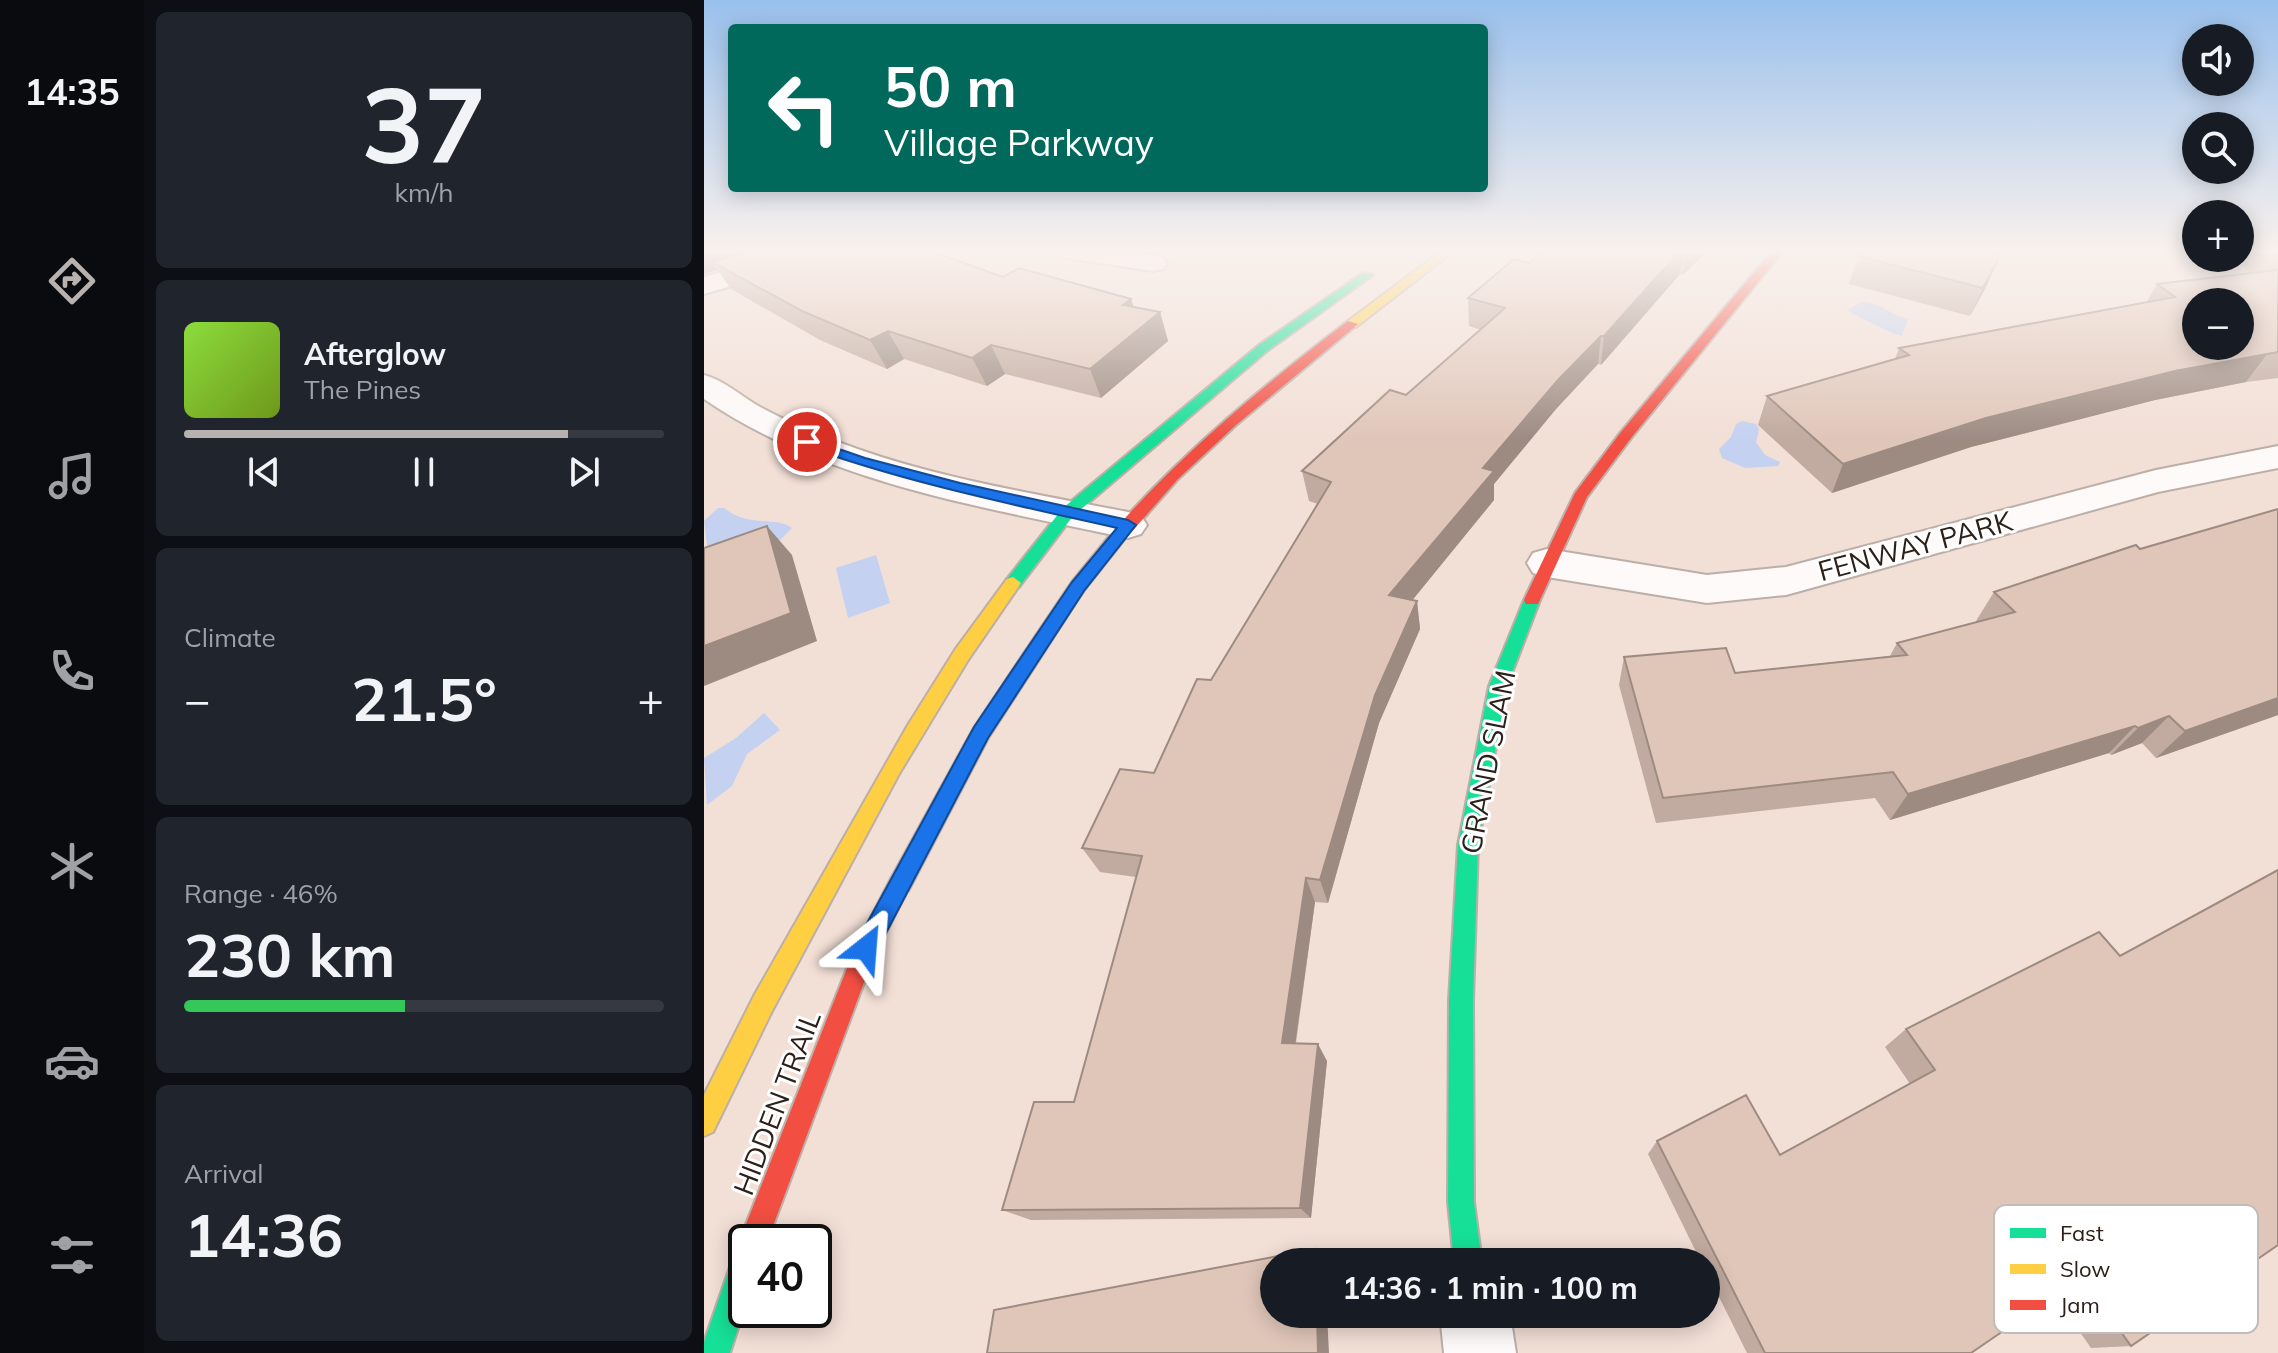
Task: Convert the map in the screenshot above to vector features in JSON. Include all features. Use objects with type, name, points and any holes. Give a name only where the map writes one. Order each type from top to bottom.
[{"type":"street","name":"HIDDEN TRAIL","points":[[704,1123],[732,1061],[889,772],[987,617],[1068,512],[1263,348],[1312,313]]},
{"type":"street","name":"HIDDEN TRAIL","points":[[760,1224],[866,948],[981,733],[1078,586],[1128,525],[1201,451],[1290,370],[1366,313]]},
{"type":"street","name":"GRAND SLAM","points":[[1466,1248],[1461,1202],[1461,1000],[1468,845],[1498,686],[1547,563],[1580,496],[1727,313]]},
{"type":"street","points":[[712,401],[780,433],[860,461],[960,488],[1128,525]]},
{"type":"street","name":"FENWAY PARK","points":[[1547,563],[1707,589],[1786,581],[2156,481],[2278,457]]},
{"type":"street","points":[[715,1353],[728,1314]]},
{"type":"street","points":[[1477,1328],[1480,1353]]},
{"type":"water","points":[[1853,313],[1892,313],[1908,319],[1902,336]]},
{"type":"water","points":[[1742,421],[1756,424],[1759,430],[1756,442],[1765,455],[1780,462],[1778,466],[1745,468],[1722,458],[1719,449],[1731,437],[1736,424]]},
{"type":"water","points":[[718,508],[743,518],[792,528],[780,540],[709,559],[704,521]]},
{"type":"water","points":[[876,555],[890,603],[848,618],[836,568]]},
{"type":"water","points":[[764,713],[780,730],[747,754],[732,786],[707,805],[704,758],[736,738]]},
{"type":"building","points":[[807,313],[1159,313],[1090,369],[991,345],[972,358],[888,331],[870,340]]},
{"type":"building","points":[[1499,313],[1624,313],[1558,380],[1483,468],[1494,471],[1389,595],[1417,601],[1375,695],[1320,880],[1306,878],[1282,1043],[1318,1044],[1300,1208],[1002,1210],[1034,1102],[1074,1102],[1142,856],[1082,848],[1120,769],[1154,773],[1197,679],[1211,680],[1331,482],[1302,471],[1390,390],[1406,395]]},
{"type":"building","points":[[2088,313],[2182,313],[2182,360],[2235,360],[2175,371],[1986,418],[1843,464],[1767,396],[1909,355],[1899,348]]},
{"type":"building","points":[[2254,313],[2278,313],[2278,352],[2254,356]]},
{"type":"building","points":[[2278,509],[2278,698],[2185,731],[2169,716],[2138,728],[2135,726],[1908,794],[1893,772],[1663,798],[1624,657],[1726,648],[1735,673],[1907,655],[1897,643],[2015,612],[1994,592],[2136,545],[2140,549]]},
{"type":"building","points":[[767,526],[791,613],[704,646],[704,548]]},
{"type":"building","points":[[2278,870],[2278,1245],[2258,1259],[2258,1205],[1994,1205],[1994,1333],[2000,1333],[1971,1353],[1765,1353],[1720,1265],[1720,1248],[1712,1248],[1657,1141],[1746,1095],[1780,1155],[1935,1070],[1906,1029],[2099,932],[2120,956]]},
{"type":"building","points":[[1260,1259],[1260,1328],[1317,1328],[1318,1353],[987,1353],[994,1310]]},
{"type":"building","points":[[2122,1333],[2150,1333],[2131,1346]]},
{"type":"traffic: fast","points":[[1013,583],[1068,512],[1263,348],[1313,313]]},
{"type":"traffic: fast","points":[[900,884],[981,733],[1078,586],[1122,532]]},
{"type":"traffic: fast","points":[[1466,1248],[1461,1202],[1461,1000],[1468,845],[1498,686],[1532,600]]},
{"type":"traffic: fast","points":[[715,1353],[728,1314]]},
{"type":"traffic: slow","points":[[1352,324],[1366,313]]},
{"type":"traffic: slow","points":[[704,1123],[764,1002],[892,769],[962,655],[1013,583]]},
{"type":"traffic: jam","points":[[1532,600],[1580,496],[1727,313]]},
{"type":"traffic: jam","points":[[1122,532],[1201,449],[1292,370],[1352,324]]},
{"type":"traffic: jam","points":[[760,1224],[866,948],[900,884]]},
{"type":"route","points":[[807,442],[860,461],[960,488],[1128,525],[1078,586],[981,733],[866,948]]}]
